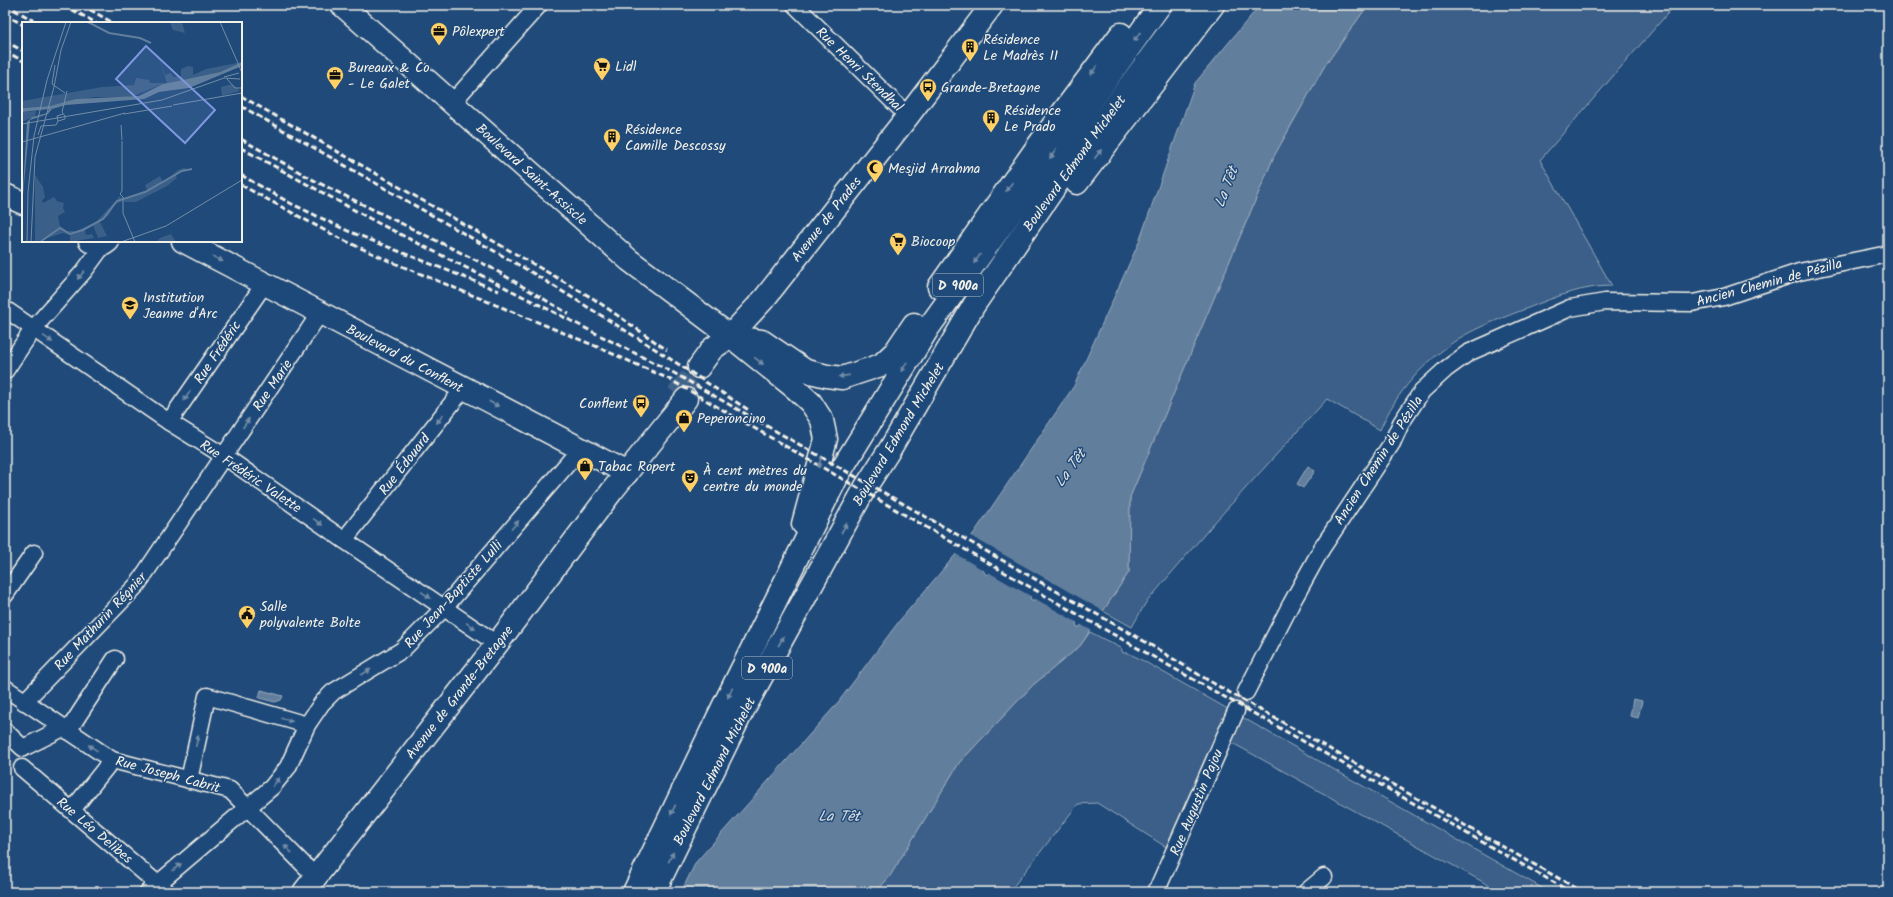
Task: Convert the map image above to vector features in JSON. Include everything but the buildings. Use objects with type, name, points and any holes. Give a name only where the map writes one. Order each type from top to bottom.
[{"type":"main road","name":"Boulevard Saint-Assiscle","points":[[342,5],[629,260],[730,336],[810,403],[822,420],[826,439],[812,493],[784,583]]},
{"type":"main road","name":"Avenue de Prades","points":[[730,336],[764,299],[908,116],[992,5]]},
{"type":"main road","points":[[703,370],[722,356],[730,336],[762,341],[806,371],[827,376],[842,378],[881,366],[895,352],[1040,143],[1142,5]]},
{"type":"main road","name":"Boulevard Edmond Michelet","points":[[634,892],[839,473],[929,326],[1160,5]]},
{"type":"main road","name":"Boulevard Edmond Michelet","points":[[654,892],[740,716],[865,488],[1022,255],[1200,9]]},
{"type":"main road","points":[[5,195],[22,203]]},
{"type":"main road","name":"Boulevard du Conflent","points":[[185,242],[320,314],[623,471]]},
{"type":"main road","name":"Avenue de Grande-Bretagne","points":[[310,884],[497,644],[612,491],[632,450],[682,397]]},
{"type":"street","points":[[452,103],[539,5]]},
{"type":"street","name":"Rue Henri Stendhal","points":[[795,5],[908,116]]},
{"type":"street","points":[[5,371],[33,329],[85,270],[101,242]]},
{"type":"street","name":"Ancien Chemin de Pézilla","points":[[1246,692],[1291,604],[1322,548],[1392,443],[1401,423],[1422,391],[1446,369],[1468,353],[1570,308],[1605,302],[1692,303],[1724,297],[1799,272],[1888,254]]},
{"type":"street","name":"Rue Frédéric","points":[[170,422],[264,283]]},
{"type":"street","name":"Rue Frédéric Valette","points":[[5,309],[170,422],[224,456],[497,644]]},
{"type":"street","name":"Rue Marie","points":[[224,456],[320,314]]},
{"type":"street","name":"Rue Édouard","points":[[344,540],[464,388]]},
{"type":"street","name":"Rue Jean-Baptiste Lulli","points":[[157,889],[272,787],[288,767],[307,725],[322,702],[333,692],[402,650],[444,608],[581,448]]},
{"type":"street","name":"Rue Mathurin Régnier","points":[[24,702],[137,585],[224,456]]},
{"type":"street","points":[[5,595],[34,553]]},
{"type":"street","points":[[5,731],[23,748],[66,730],[115,660]]},
{"type":"street","name":"Rue Joseph Cabrit","points":[[5,688],[112,760],[230,790],[310,884]]},
{"type":"street","points":[[189,780],[207,696],[307,725]]},
{"type":"street","name":"Rue Augustin Pajou","points":[[1156,892],[1236,712]]},
{"type":"street","points":[[72,810],[112,760]]},
{"type":"street","name":"Rue Léo Delibes","points":[[22,768],[72,810],[157,889]]},
{"type":"street","points":[[1306,892],[1324,877]]},
{"type":"shaded area","points":[[1368,5],[1675,5],[1540,160],[1612,286],[1601,286],[1579,290],[1559,296],[1492,322],[1458,339],[1434,358],[1412,379],[1394,403],[1380,430],[1327,399],[1214,523],[1145,604],[1132,627],[1103,611],[1129,572],[1130,497],[1274,156],[1324,67]]},
{"type":"shaded area","points":[[1090,632],[1121,648],[1123,653],[1128,653],[1140,659],[1549,892],[1501,892],[1218,735],[1166,847],[1097,803],[1078,804],[1009,892],[876,892],[890,876],[959,763],[1033,685],[1080,646]]},
{"type":"water","name":"La Têt","points":[[1260,5],[1368,5],[1324,67],[1274,156],[1130,497],[1129,572],[1080,646],[1033,685],[959,763],[890,876],[876,892],[681,892],[696,862],[836,705],[900,620],[974,533],[1074,386],[1139,242],[1195,83]],"holes":[[[993,551],[999,554],[990,573],[986,575],[983,570]],[[1040,579],[1046,581],[1035,600],[1031,600],[1030,596]],[[1086,604],[1092,607],[1080,627],[1077,627],[1076,623]]]},
{"type":"water","points":[[1308,466],[1315,471],[1303,488],[1297,484]]},
{"type":"water","points":[[261,690],[283,696],[281,700],[275,702],[259,698]]},
{"type":"water","points":[[1633,699],[1642,701],[1638,718],[1630,716]]},
{"type":"pier","points":[[969,535],[1105,612],[1092,631],[1080,624],[1089,606],[1078,623],[1034,598],[1044,581],[1041,580],[1032,597],[988,572],[997,555],[996,553],[985,571],[954,553]]},
{"type":"tunnel","points":[[677,395],[699,367]]},
{"type":"tunnel","points":[[1236,711],[1246,692]]},
{"type":"railway","points":[[6,5],[36,22]]},
{"type":"railway","points":[[64,5],[94,22]]},
{"type":"railway","points":[[82,5],[111,22]]},
{"type":"railway","points":[[5,14],[22,24]]},
{"type":"railway","points":[[5,41],[22,50]]},
{"type":"railway","points":[[5,51],[22,60]]},
{"type":"railway","points":[[242,97],[594,299],[667,350]]},
{"type":"railway","points":[[242,107],[531,272],[652,347],[750,411]]},
{"type":"railway","points":[[242,140],[317,182],[490,267],[569,314]]},
{"type":"railway","points":[[242,149],[378,223],[674,373],[1149,644],[1211,682],[1583,892]]},
{"type":"railway","points":[[242,176],[290,203],[348,231],[499,291]]},
{"type":"railway","points":[[242,186],[337,237],[387,260],[593,345],[669,379],[1063,606],[1571,892]]},
{"type":"place","name":"Pôlexpert","points":[[439,46]]},
{"type":"place","name":"Résidence Le Madrès II","points":[[970,62]]},
{"type":"place","name":"Lidl","points":[[602,81]]},
{"type":"place","name":"Bureaux & Co - Le Galet","points":[[335,90]]},
{"type":"place","name":"Grande-Bretagne","points":[[928,102]]},
{"type":"place","name":"Résidence Le Prado","points":[[991,133]]},
{"type":"place","name":"Résidence Camille Descossy","points":[[612,152]]},
{"type":"place","name":"Mesjid Arrahma","points":[[875,183]]},
{"type":"place","name":"Biocoop","points":[[898,256]]},
{"type":"place","name":"Institution Jeanne d'Arc","points":[[130,320]]},
{"type":"place","name":"Conflent","points":[[641,418]]},
{"type":"place","name":"Peperoncino","points":[[684,433]]},
{"type":"place","name":"Tabac Ropert","points":[[585,481]]},
{"type":"place","name":"À cent mètres du centre du monde","points":[[690,493]]},
{"type":"place","name":"Salle polyvalente Bolte","points":[[247,629]]}]
